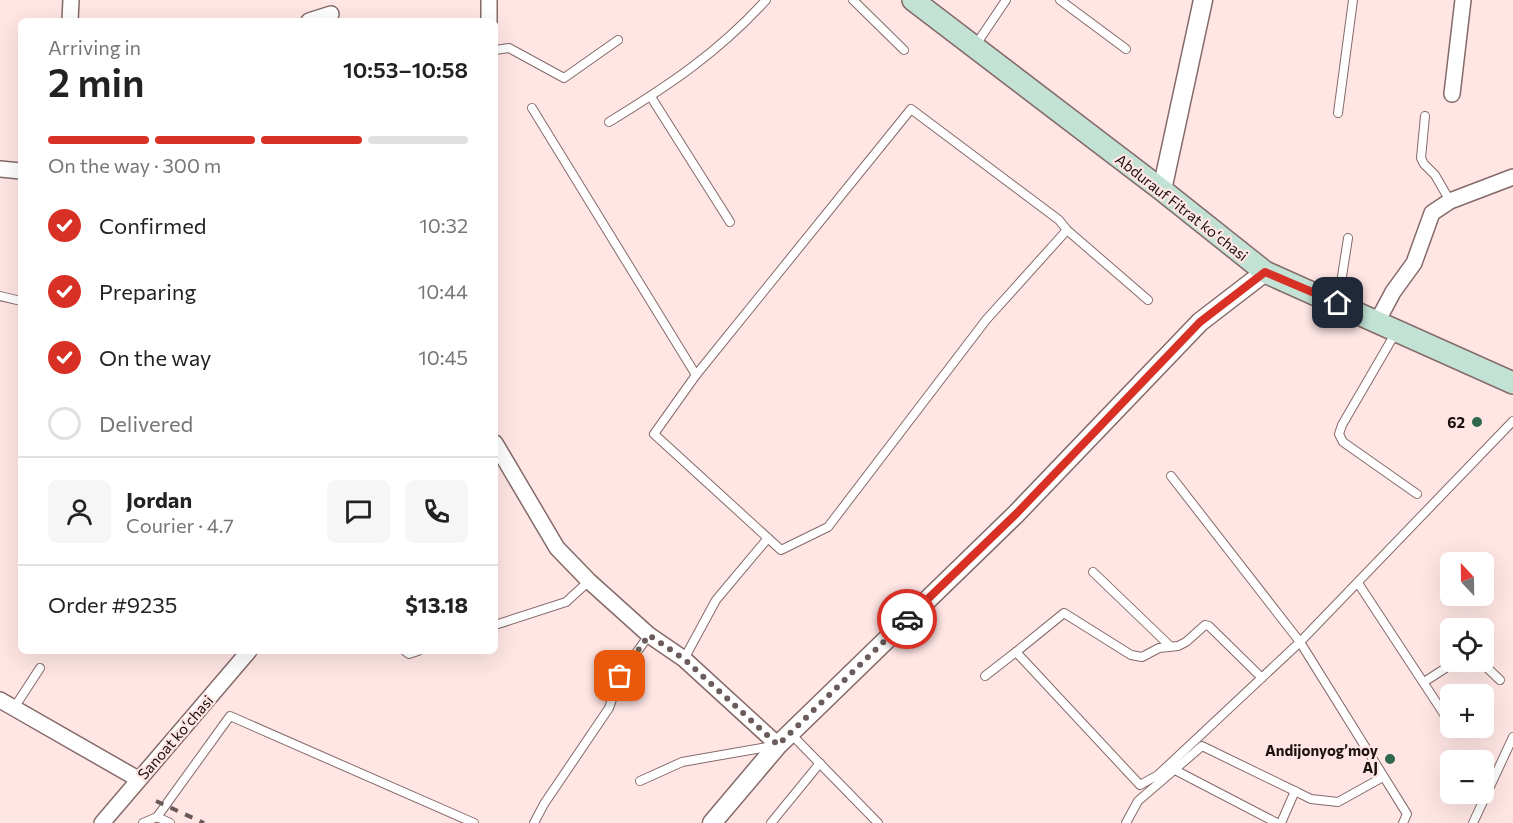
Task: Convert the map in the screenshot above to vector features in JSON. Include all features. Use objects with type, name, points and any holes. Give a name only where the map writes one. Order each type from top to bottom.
[{"type":"main road","name":"Abdurauf Fitrat koʻchasi","points":[[913,0],[1162,190],[1265,272],[1513,382]]},
{"type":"street","points":[[70,0],[70,18]]},
{"type":"street","points":[[489,0],[489,18]]},
{"type":"street","points":[[1162,190],[1203,0]]},
{"type":"street","points":[[1452,94],[1463,0]]},
{"type":"street","points":[[316,18],[330,12]]},
{"type":"street","points":[[0,169],[18,171]]},
{"type":"street","points":[[1387,327],[1393,292],[1414,263],[1432,213],[1450,201],[1513,177]]},
{"type":"street","points":[[712,823],[784,739],[1016,514],[1200,322],[1265,272]]},
{"type":"street","points":[[498,448],[557,548],[649,635],[684,659],[784,739]]},
{"type":"street","name":"Sanoat koʻchasi","points":[[102,823],[246,654]]},
{"type":"street","points":[[6,705],[138,779]]},
{"type":"lane","points":[[609,122],[684,74],[720,46],[766,0]]},
{"type":"lane","points":[[853,0],[904,50]]},
{"type":"lane","points":[[974,47],[1006,0]]},
{"type":"lane","points":[[1060,0],[1126,49]]},
{"type":"lane","points":[[1338,113],[1353,0]]},
{"type":"lane","points":[[498,50],[509,48],[564,78],[618,40]]},
{"type":"lane","points":[[651,97],[730,222]]},
{"type":"lane","points":[[532,108],[696,375]]},
{"type":"lane","points":[[1067,230],[986,320],[828,527],[781,549],[654,434],[696,375],[911,109],[1059,220],[1067,230],[1148,300]]},
{"type":"lane","points":[[1425,116],[1421,158],[1435,175],[1450,201]]},
{"type":"lane","points":[[1338,303],[1348,238]]},
{"type":"lane","points":[[0,297],[18,300]]},
{"type":"lane","points":[[1387,327],[1339,434],[1343,442],[1417,494]]},
{"type":"lane","points":[[1016,652],[1140,785],[1158,774],[1300,642],[1513,421]]},
{"type":"lane","points":[[1171,476],[1300,642],[1407,814],[1402,823]]},
{"type":"lane","points":[[684,659],[716,600],[768,538]]},
{"type":"lane","points":[[1093,572],[1170,646]]},
{"type":"lane","points":[[498,625],[566,602],[589,580]]},
{"type":"lane","points":[[1358,583],[1440,708]]},
{"type":"lane","points":[[986,676],[1064,613],[1131,655],[1142,657],[1159,648],[1186,642],[1204,625],[1209,626],[1262,678]]},
{"type":"lane","points":[[534,823],[543,804],[609,708],[620,676],[649,635]]},
{"type":"lane","points":[[6,705],[40,668]]},
{"type":"lane","points":[[1424,682],[1440,672]]},
{"type":"lane","points":[[1492,672],[1500,680]]},
{"type":"lane","points":[[143,823],[157,817],[230,716],[474,823]]},
{"type":"lane","points":[[1473,823],[1513,736]]},
{"type":"lane","points":[[640,781],[682,762],[784,739],[820,763],[878,823]]},
{"type":"lane","points":[[1126,823],[1137,801],[1202,746],[1311,799],[1338,802],[1383,777]]},
{"type":"lane","points":[[771,823],[820,763]]},
{"type":"lane","points":[[1175,770],[1277,823]]},
{"type":"lane","points":[[1281,823],[1295,791]]},
{"type":"lane","points":[[157,817],[170,823]]},
{"type":"railway","points":[[156,801],[204,823]]},
{"type":"way so far","points":[[620,676],[649,635],[684,659],[778,745],[907,619]]},
{"type":"place","name":"62","points":[[1477,422]]},
{"type":"place","name":"Andijonyog’moy AJ","points":[[1390,759]]},
{"type":"route","points":[[907,619],[1016,514],[1200,322],[1265,272],[1338,303]]}]
